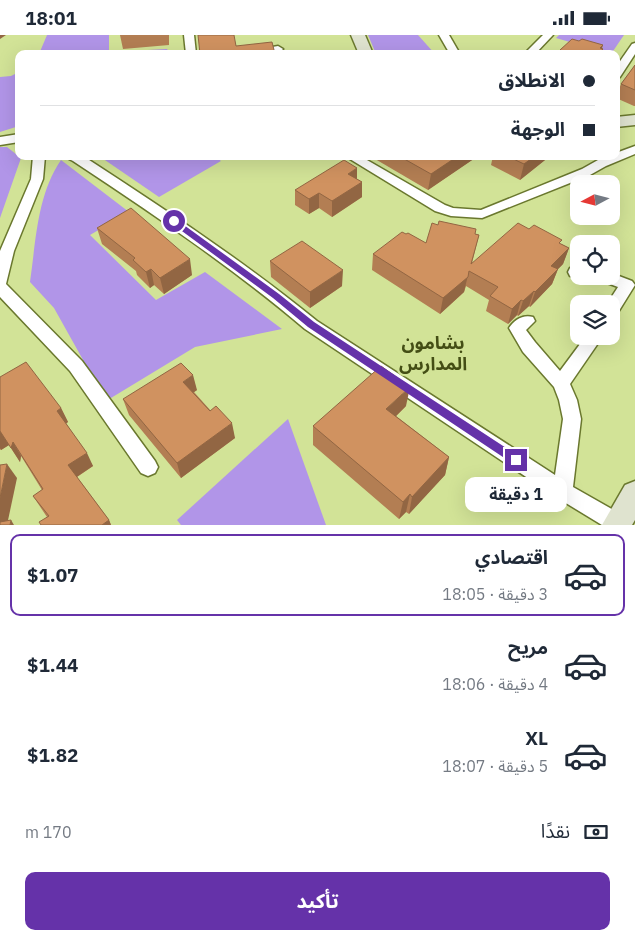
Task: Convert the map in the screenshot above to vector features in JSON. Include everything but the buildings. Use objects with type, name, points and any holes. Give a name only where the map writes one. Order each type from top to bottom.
[{"type":"street","points":[[189,35],[191,50]]},
{"type":"street","points":[[358,35],[364,50]]},
{"type":"street","points":[[444,35],[453,50]]},
{"type":"street","points":[[533,50],[548,35]]},
{"type":"street","points":[[620,69],[635,46]]},
{"type":"street","points":[[272,50],[278,49]]},
{"type":"street","points":[[620,122],[635,120]]},
{"type":"street","points":[[0,141],[15,139]]},
{"type":"street","points":[[620,156],[635,150]]},
{"type":"street","points":[[0,281],[4,252],[37,179],[38,160]]},
{"type":"street","points":[[79,160],[190,232],[276,296],[311,325],[563,491],[617,524],[635,493]]},
{"type":"street","points":[[358,160],[440,208],[452,212],[482,214],[586,172],[610,160]]},
{"type":"street","points":[[620,282],[628,285],[620,297]]},
{"type":"street","points":[[0,287],[76,366],[148,467]]},
{"type":"street","points":[[527,321],[517,328],[529,347],[562,383],[572,419],[563,491]]},
{"type":"street","points":[[562,383],[589,345]]},
{"type":"shaded area","points":[[47,35],[109,35],[109,50],[41,50]]},
{"type":"shaded area","points":[[368,35],[418,35],[431,50],[374,50]]},
{"type":"shaded area","points":[[559,35],[624,35],[614,50],[597,50],[556,38]]},
{"type":"shaded area","points":[[15,74],[15,127],[0,132],[0,77]]},
{"type":"shaded area","points":[[0,147],[7,147],[15,153],[15,160],[20,160],[0,218]]},
{"type":"shaded area","points":[[61,160],[129,212],[90,235],[156,300],[205,272],[282,329],[195,347],[106,401],[54,308],[30,282],[42,203],[53,174]]},
{"type":"shaded area","points":[[105,160],[221,161],[159,197]]},
{"type":"shaded area","points":[[288,419],[326,525],[181,525],[177,520]]},
{"type":"district","name":"بشامون المدارس","points":[[433,354]]},
{"type":"route","points":[[174,221],[276,296],[311,325],[516,460]]}]
